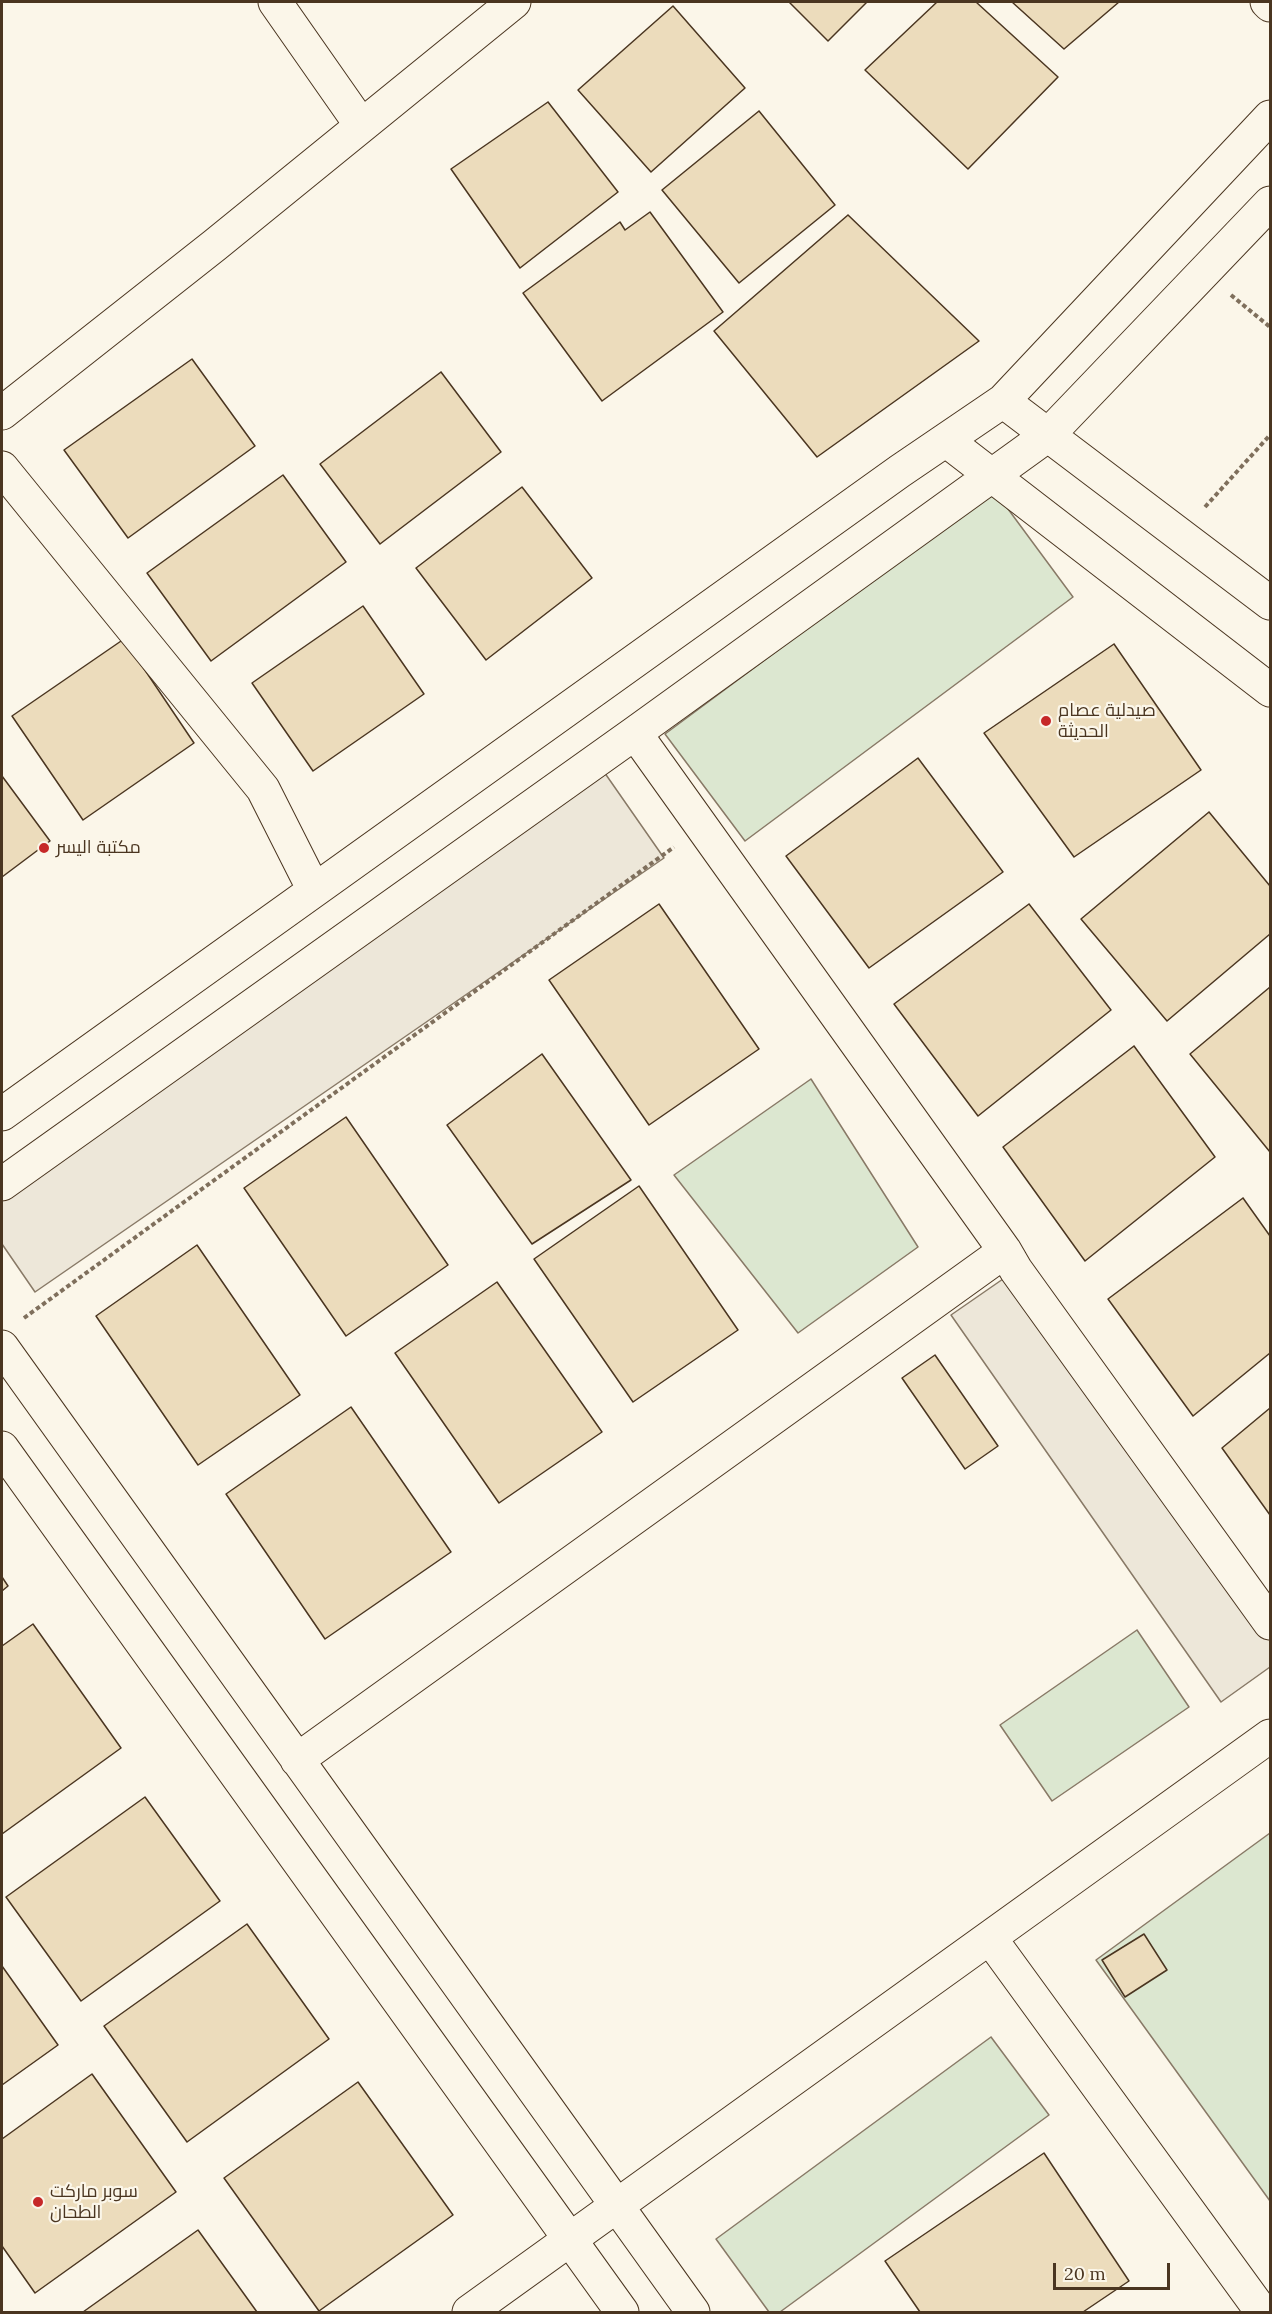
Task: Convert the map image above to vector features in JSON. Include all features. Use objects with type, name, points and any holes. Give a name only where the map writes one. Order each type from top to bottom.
[{"type":"street","points":[[275,2],[361,125]]},
{"type":"street","points":[[2,413],[215,245],[514,2]]},
{"type":"street","points":[[1267,2],[1270,5]]},
{"type":"street","points":[[2,1114],[900,471],[1003,401],[1270,117]]},
{"type":"street","points":[[2,1184],[636,733],[1048,435],[1270,203]]},
{"type":"street","points":[[1003,401],[1270,603]]},
{"type":"street","points":[[946,441],[1270,690]]},
{"type":"street","points":[[2,468],[263,789],[314,890]]},
{"type":"street","points":[[1241,668],[1270,712]]},
{"type":"street","points":[[636,733],[1005,1251],[1016,1270],[1270,1623]]},
{"type":"street","points":[[297,1760],[1005,1251]]},
{"type":"street","points":[[2,1347],[693,2313]]},
{"type":"street","points":[[2,1448],[622,2313]]},
{"type":"street","points":[[469,2313],[1270,1736]]},
{"type":"street","points":[[990,1938],[1262,2313]]},
{"type":"path","points":[[1204,273],[1270,327]]},
{"type":"path","points":[[1180,535],[1270,435]]},
{"type":"path","points":[[21,1320],[702,827]]},
{"type":"green space","points":[[994,490],[1073,597],[745,841],[665,734]]},
{"type":"green space","points":[[811,1079],[918,1247],[798,1333],[674,1175]]},
{"type":"green space","points":[[1137,1630],[1189,1707],[1052,1801],[1000,1725]]},
{"type":"green space","points":[[1270,1833],[1270,2201],[1096,1960]]},
{"type":"green space","points":[[991,2037],[1049,2115],[780,2312],[769,2312],[716,2239]]},
{"type":"shaded area","points":[[602,769],[664,858],[35,1292],[2,1244],[2,1184]]},
{"type":"shaded area","points":[[1016,1270],[1270,1634],[1270,1667],[1221,1702],[951,1315]]},
{"type":"building","points":[[789,2],[867,2],[828,41]]},
{"type":"building","points":[[937,2],[976,2],[1058,77],[968,169],[865,70]]},
{"type":"building","points":[[1012,2],[1119,2],[1064,49]]},
{"type":"building","points":[[673,6],[745,88],[651,172],[578,90]]},
{"type":"building","points":[[548,102],[618,192],[520,268],[451,169]]},
{"type":"building","points":[[759,111],[835,205],[739,283],[662,190]]},
{"type":"building","points":[[650,212],[723,312],[602,401],[523,293],[620,222],[625,230]]},
{"type":"building","points":[[848,215],[979,341],[817,457],[714,331]]},
{"type":"building","points":[[192,359],[255,446],[128,538],[64,450]]},
{"type":"building","points":[[441,372],[501,452],[380,544],[320,464]]},
{"type":"building","points":[[283,475],[346,562],[211,661],[147,573]]},
{"type":"building","points":[[522,487],[592,578],[486,660],[416,568]]},
{"type":"building","points":[[363,606],[424,694],[313,771],[252,683]]},
{"type":"building","points":[[124,639],[194,743],[83,820],[12,716]]},
{"type":"building","points":[[1114,644],[1201,770],[1074,857],[984,733]]},
{"type":"building","points":[[918,758],[1003,872],[869,968],[786,856]]},
{"type":"building","points":[[2,776],[50,841],[2,877]]},
{"type":"building","points":[[1209,812],[1270,886],[1270,934],[1167,1021],[1081,919]]},
{"type":"building","points":[[659,904],[759,1049],[649,1125],[549,980]]},
{"type":"building","points":[[1029,904],[1111,1010],[978,1116],[894,1004]]},
{"type":"building","points":[[1270,987],[1270,1152],[1190,1054]]},
{"type":"building","points":[[1134,1046],[1215,1157],[1085,1261],[1003,1147]]},
{"type":"building","points":[[542,1054],[631,1180],[532,1244],[447,1125]]},
{"type":"building","points":[[346,1117],[448,1265],[346,1336],[244,1188]]},
{"type":"building","points":[[639,1186],[738,1330],[633,1402],[534,1259]]},
{"type":"building","points":[[1243,1198],[1270,1236],[1270,1353],[1193,1416],[1108,1299]]},
{"type":"building","points":[[197,1245],[300,1395],[198,1465],[96,1316]]},
{"type":"building","points":[[497,1282],[602,1432],[499,1503],[395,1353]]},
{"type":"building","points":[[935,1355],[998,1446],[965,1469],[902,1378]]},
{"type":"building","points":[[351,1407],[451,1552],[325,1639],[226,1494]]},
{"type":"building","points":[[1270,1408],[1270,1515],[1222,1448]]},
{"type":"building","points":[[2,1577],[8,1586],[2,1591]]},
{"type":"building","points":[[33,1624],[121,1748],[2,1834],[2,1646]]},
{"type":"building","points":[[145,1797],[220,1901],[81,2001],[6,1897]]},
{"type":"building","points":[[247,1924],[329,2039],[187,2142],[104,2026]]},
{"type":"building","points":[[1144,1934],[1167,1970],[1125,1997],[1102,1960]]},
{"type":"building","points":[[2,1966],[58,2045],[2,2085]]},
{"type":"building","points":[[92,2074],[176,2192],[35,2293],[2,2246],[2,2139]]},
{"type":"building","points":[[358,2082],[453,2215],[319,2311],[224,2178]]},
{"type":"building","points":[[1044,2153],[1129,2281],[1083,2312],[920,2312],[885,2261]]},
{"type":"building","points":[[198,2230],[257,2312],[83,2312]]},
{"type":"place","name":"صيدلية عصام الحديثة","points":[[1046,721]]},
{"type":"place","name":"مكتبة اليسر","points":[[44,848]]},
{"type":"place","name":"سوبر ماركت الطحان","points":[[38,2202]]}]
